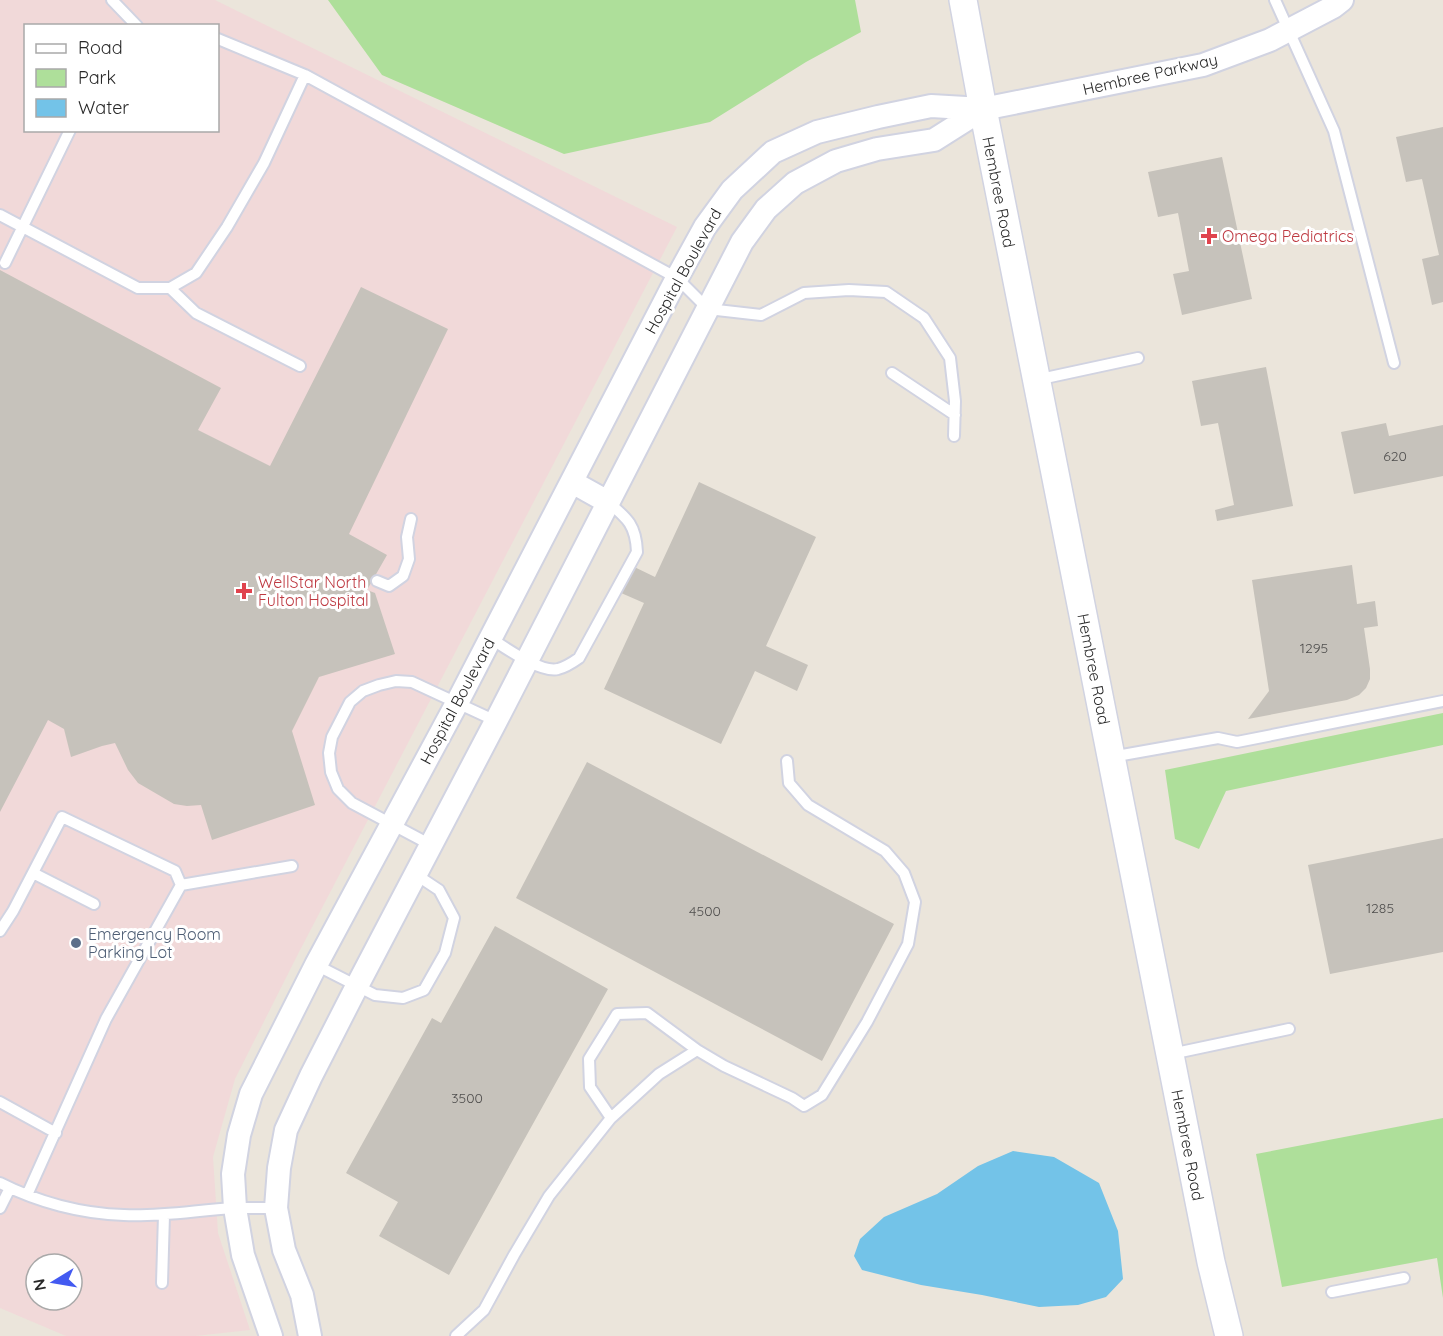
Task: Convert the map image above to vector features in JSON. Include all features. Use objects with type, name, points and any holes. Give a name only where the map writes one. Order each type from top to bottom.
[{"type":"street","name":"Hembree Road","points":[[963,0],[1211,1262],[1229,1336]]},
{"type":"street","name":"Hembree Parkway","points":[[983,109],[1203,65],[1270,40],[1342,0]]},
{"type":"street","name":"Hospital Boulevard","points":[[271,1336],[243,1255],[235,1208],[233,1174],[239,1135],[251,1094],[705,227],[732,190],[773,152],[817,132],[931,106],[983,109]]},
{"type":"street","points":[[310,1336],[302,1295],[284,1250],[276,1208],[285,1130],[357,986],[742,243],[766,209],[795,183],[836,160],[877,149],[934,140],[983,109]]},
{"type":"street","points":[[572,482],[608,502]]},
{"type":"lane","points":[[112,0],[135,24]]},
{"type":"lane","points":[[1275,0],[1334,131],[1394,363]]},
{"type":"lane","points":[[219,39],[305,75],[677,278],[708,309],[761,315],[804,293],[849,290],[886,292],[924,318],[950,358],[956,401],[954,436]]},
{"type":"lane","points":[[0,215],[138,288],[170,288],[196,273],[227,227],[264,163],[305,75]]},
{"type":"lane","points":[[5,263],[69,132]]},
{"type":"lane","points":[[170,288],[196,313],[300,366]]},
{"type":"lane","points":[[1036,380],[1138,358]]},
{"type":"lane","points":[[892,373],[955,415]]},
{"type":"lane","points":[[490,638],[547,669],[557,670],[579,658],[637,552],[633,530],[627,519],[608,502]]},
{"type":"lane","points":[[377,581],[389,586],[403,576],[409,559],[407,537],[411,519]]},
{"type":"lane","points":[[431,845],[352,803],[338,789],[331,772],[329,753],[332,737],[350,702],[363,691],[379,685],[396,681],[412,682],[496,721]]},
{"type":"lane","points":[[1111,758],[1218,738],[1237,742],[1443,701]]},
{"type":"lane","points":[[611,1118],[590,1087],[589,1059],[617,1014],[647,1012],[698,1050],[724,1066],[804,1106],[822,1095],[867,1022],[908,944],[915,902],[904,873],[885,850],[808,805],[789,783],[787,761]]},
{"type":"lane","points":[[0,931],[13,911],[62,817],[175,871],[181,885]]},
{"type":"lane","points":[[181,885],[292,867]]},
{"type":"lane","points":[[33,873],[94,904]]},
{"type":"lane","points":[[316,966],[375,995],[403,998],[424,990],[445,953],[454,918],[439,890],[416,874]]},
{"type":"lane","points":[[27,1195],[106,1018],[181,885]]},
{"type":"lane","points":[[1171,1054],[1290,1029]]},
{"type":"lane","points":[[456,1336],[484,1310],[549,1196],[611,1118],[659,1074],[698,1050]]},
{"type":"lane","points":[[0,1102],[56,1132]]},
{"type":"lane","points":[[0,1208],[5,1185],[27,1195],[79,1210],[123,1215],[164,1215],[235,1208],[276,1208]]},
{"type":"lane","points":[[162,1283],[164,1215]]},
{"type":"lane","points":[[1332,1292],[1404,1278]]},
{"type":"shaded area","name":"WellStar North Fulton Hospital","points":[[0,0],[215,0],[677,227],[235,1079],[213,1157],[218,1233],[250,1330],[195,1336],[66,1336],[0,1308]]},
{"type":"green space","points":[[328,0],[855,0],[861,32],[806,62],[710,122],[564,154],[382,75]]},
{"type":"green space","points":[[1443,713],[1443,745],[1226,791],[1199,849],[1175,839],[1165,770]]},
{"type":"green space","points":[[1443,1118],[1443,1298],[1437,1258],[1282,1287],[1256,1154]]},
{"type":"water","points":[[1013,1151],[1054,1157],[1099,1183],[1118,1231],[1123,1279],[1106,1297],[1078,1305],[1039,1307],[921,1285],[862,1270],[854,1256],[860,1239],[884,1217],[937,1194],[978,1166]]},
{"type":"building","points":[[1443,127],[1443,302],[1432,305],[1422,259],[1439,255],[1422,179],[1406,182],[1396,137]]},
{"type":"building","points":[[1222,157],[1252,299],[1182,315],[1173,274],[1189,271],[1178,213],[1158,217],[1148,172]]},
{"type":"building","points":[[0,270],[221,388],[198,430],[270,466],[361,287],[448,329],[349,534],[387,555],[367,590],[375,593],[395,654],[319,677],[292,731],[315,805],[212,840],[201,805],[174,804],[138,783],[128,770],[115,743],[71,757],[64,729],[48,720],[0,812]]},
{"type":"building","points":[[1266,367],[1293,506],[1217,521],[1215,510],[1234,505],[1218,423],[1201,426],[1192,381]]},
{"type":"building","points":[[1386,423],[1389,436],[1443,425],[1443,476],[1354,494],[1341,432]]},
{"type":"building","points":[[699,482],[816,537],[766,646],[808,665],[797,691],[755,671],[721,744],[604,689],[644,603],[612,589],[624,562],[655,577]]},
{"type":"building","points":[[1352,565],[1357,604],[1375,601],[1378,626],[1364,628],[1370,669],[1370,679],[1366,688],[1359,695],[1347,700],[1248,719],[1269,691],[1252,580]]},
{"type":"building","points":[[587,762],[894,924],[822,1061],[516,898]]},
{"type":"building","points":[[1443,838],[1443,952],[1330,974],[1308,865]]},
{"type":"building","points":[[495,926],[608,989],[449,1275],[379,1236],[398,1202],[346,1173],[432,1018],[441,1023]]},
{"type":"place","name":"Omega Pediatrics","points":[[1209,236]]},
{"type":"place","name":"WellStar North Fulton Hospital","points":[[244,591]]},
{"type":"place","name":"Emergency Room Parking Lot","points":[[76,943]]}]
